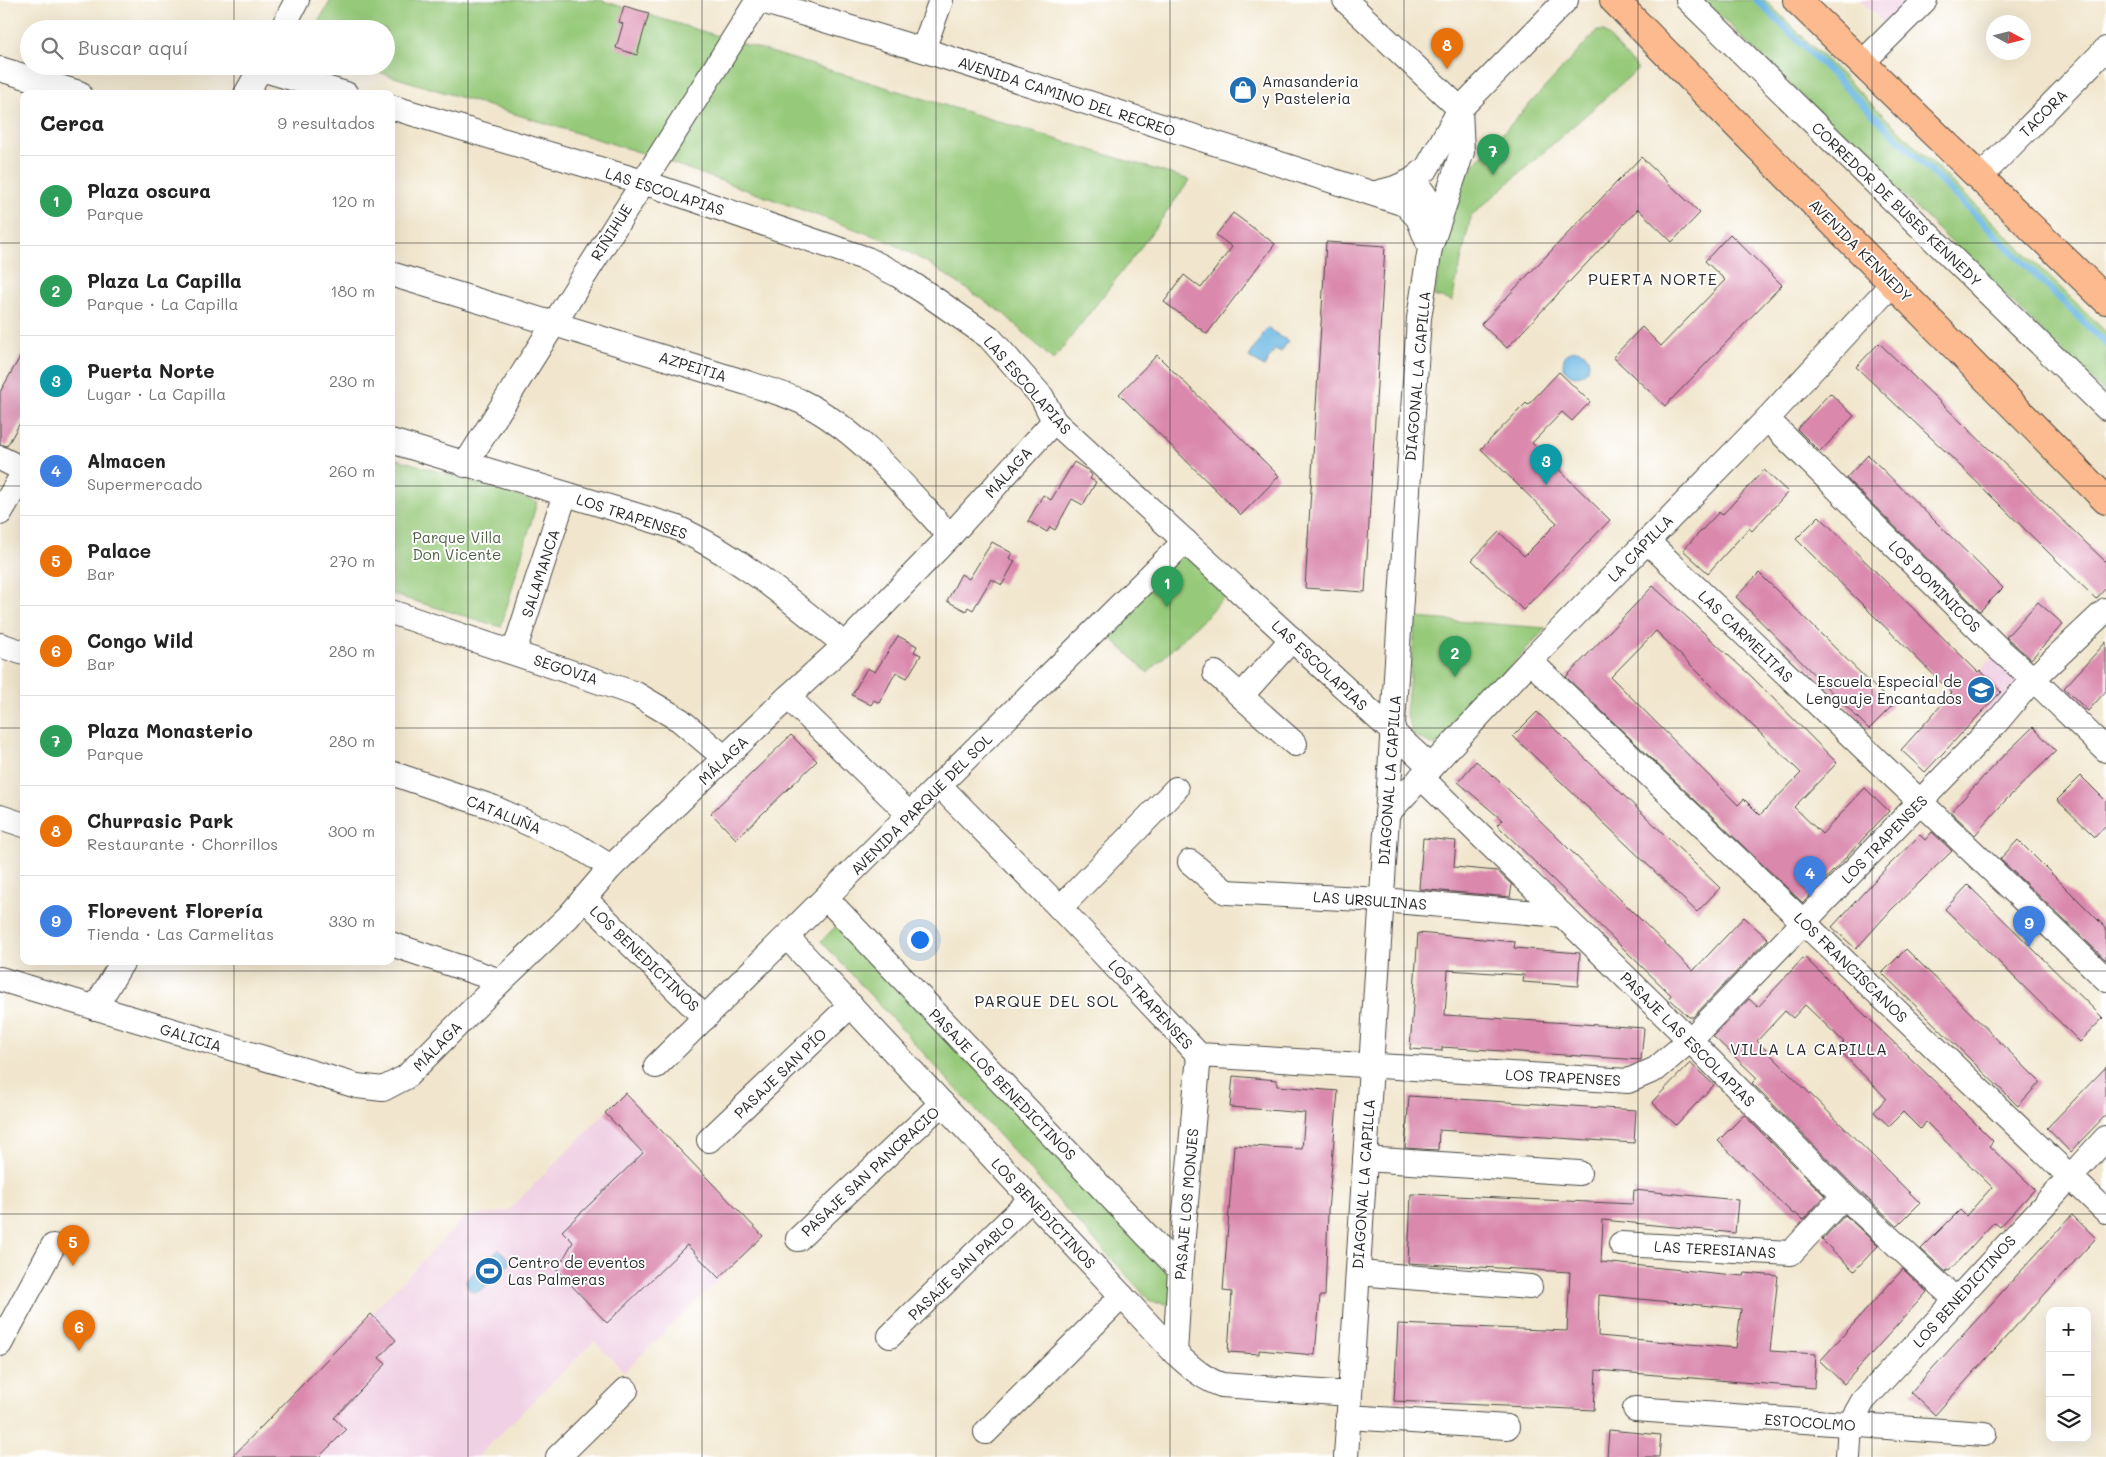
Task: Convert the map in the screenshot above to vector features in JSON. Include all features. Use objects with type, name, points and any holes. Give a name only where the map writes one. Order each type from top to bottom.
[{"type":"main road","name":"AVENIDA KENNEDY","points":[[1614,0],[2106,500]]},
{"type":"main road","points":[[1797,0],[2106,300]]},
{"type":"street","points":[[287,20],[297,0]]},
{"type":"street","name":"AVENIDA CAMINO DEL RECREO","points":[[759,0],[786,4],[923,50],[1376,193],[1405,204],[1418,218],[1430,248]]},
{"type":"street","name":"RIÑIHUE","points":[[465,464],[759,0]]},
{"type":"street","points":[[923,50],[941,0]]},
{"type":"street","points":[[1345,0],[1460,109]]},
{"type":"street","points":[[1376,193],[1396,188],[1427,168],[1460,109],[1566,0]]},
{"type":"street","name":"CORREDOR DE BUSES KENNEDY","points":[[1688,0],[2106,408]]},
{"type":"street","points":[[1862,63],[1925,0]]},
{"type":"street","name":"TACORA","points":[[1980,177],[2104,56]]},
{"type":"street","points":[[0,69],[69,90]]},
{"type":"street","points":[[248,90],[257,75]]},
{"type":"street","points":[[287,75],[334,90]]},
{"type":"street","name":"LAS ESCOLAPIAS","points":[[395,108],[643,182],[867,259],[898,275],[989,337],[1042,397],[1054,421],[1392,732],[1426,772]]},
{"type":"street","name":"DIAGONAL LA CAPILLA","points":[[1346,1457],[1419,318],[1430,248],[1462,152],[1460,109]]},
{"type":"street","points":[[1411,180],[1423,192],[1430,208],[1433,221],[1430,248]]},
{"type":"street","name":"AZPEITIA","points":[[395,275],[747,383],[802,403],[843,428],[877,459],[950,536]]},
{"type":"street","name":"LA CAPILLA","points":[[1387,814],[1530,662],[1767,419],[1893,283]]},
{"type":"street","name":"LOS DOMINICOS","points":[[1767,419],[2000,650],[2034,680],[2106,750]]},
{"type":"street","name":"MÁLAGA","points":[[383,1089],[406,1077],[501,981],[568,917],[611,866],[845,645],[950,536],[1054,421]]},
{"type":"street","name":"LOS TRAPENSES","points":[[395,442],[675,528],[705,541],[782,594],[845,645]]},
{"type":"street","points":[[0,458],[20,478]]},
{"type":"street","points":[[0,513],[20,483]]},
{"type":"street","name":"SALAMANCA","points":[[514,652],[565,494]]},
{"type":"street","name":"AVENIDA PARQUE DEL SOL","points":[[656,1066],[1185,541]]},
{"type":"street","name":"LAS CARMELITAS","points":[[1647,541],[2106,978]]},
{"type":"street","name":"LOS TRAPENSES","points":[[939,786],[1060,908],[1199,1055],[1628,1081],[1656,1070],[1690,1040],[1996,723],[2034,680],[2106,610]]},
{"type":"street","name":"SEGOVIA","points":[[395,613],[636,694],[680,720],[725,758]]},
{"type":"street","points":[[1241,696],[1292,639]]},
{"type":"street","points":[[0,645],[20,652]]},
{"type":"street","name":"LOS FRANCISCANOS","points":[[1530,662],[2106,1212]]},
{"type":"street","points":[[1215,672],[1295,744]]},
{"type":"street","points":[[788,697],[910,815]]},
{"type":"street","name":"PASAJE LAS ESCOLAPIAS","points":[[1426,772],[1562,914],[1844,1196],[1956,1300]]},
{"type":"street","name":"CATALUÑA","points":[[395,774],[492,806],[574,844],[611,866]]},
{"type":"street","points":[[1060,908],[1176,789]]},
{"type":"street","points":[[0,817],[20,824]]},
{"type":"street","name":"LAS URSULINAS","points":[[1190,862],[1226,892],[1382,900],[1562,914]]},
{"type":"street","name":"LOS BENEDICTINOS","points":[[584,898],[706,1018]]},
{"type":"street","name":"PASAJE LOS BENEDICTINOS","points":[[826,898],[1180,1270]]},
{"type":"street","name":"LOS BENEDICTINOS","points":[[787,937],[1175,1353],[1202,1376],[1211,1382],[1222,1384],[1350,1394]]},
{"type":"street","points":[[395,945],[501,981]]},
{"type":"street","points":[[95,1008],[121,965]]},
{"type":"street","name":"GALICIA","points":[[0,979],[357,1086],[383,1089]]},
{"type":"street","name":"PASAJE SAN PÍO","points":[[709,1140],[851,1005]]},
{"type":"street","name":"PASAJE LOS MONJES","points":[[1175,1353],[1180,1270],[1199,1055]]},
{"type":"street","name":"PASAJE SAN PANCRACIO","points":[[798,1239],[942,1103]]},
{"type":"street","name":"LOS BENEDICTINOS","points":[[1848,1457],[1850,1424],[1864,1401],[2106,1138]]},
{"type":"street","points":[[1365,1159],[1579,1173]]},
{"type":"street","name":"LAS TERESIANAS","points":[[1621,1244],[1791,1253],[1844,1196]]},
{"type":"street","name":"PASAJE SAN PABLO","points":[[890,1336],[1031,1199]]},
{"type":"street","points":[[0,1344],[53,1246]]},
{"type":"street","points":[[1358,1273],[1530,1286]]},
{"type":"street","points":[[986,1432],[1122,1296]]},
{"type":"street","points":[[558,1457],[626,1390]]},
{"type":"street","name":"ESTOCOLMO","points":[[1635,1410],[1984,1434]]},
{"type":"street","points":[[1348,1417],[1507,1427]]},
{"type":"shaded area","points":[[1860,0],[1914,0],[1888,27]]},
{"type":"shaded area","points":[[2000,650],[2033,679],[1996,723],[1961,689]]},
{"type":"shaded area","name":"Centro de eventos Las Palmeras","points":[[625,1093],[763,1236],[624,1372],[594,1341],[477,1457],[245,1457],[238,1450],[465,1217],[508,1211]]},
{"type":"green space","points":[[331,0],[600,0],[1190,180],[1141,247],[1053,360],[1004,314],[928,263],[888,241],[655,157],[387,75],[395,75],[395,20],[319,20]]},
{"type":"green space","points":[[1704,0],[1765,0],[2106,332],[2106,394]]},
{"type":"green space","points":[[1597,31],[1604,31],[1638,69],[1471,216],[1452,301],[1434,296],[1444,243],[1461,186],[1475,163]]},
{"type":"green space","name":"Parque Villa Don Vicente","points":[[395,458],[537,502],[501,627],[395,595]]},
{"type":"green space","points":[[1185,541],[1235,587],[1148,673],[1099,627]]},
{"type":"green space","points":[[1416,618],[1546,628],[1436,746],[1414,736],[1406,713]]},
{"type":"green space","points":[[840,922],[1172,1276],[1170,1304],[1151,1302],[821,941]]},
{"type":"water","points":[[1267,328],[1288,341],[1281,352],[1275,349],[1264,367],[1249,357]]},
{"type":"water","points":[[1576,350],[1585,354],[1589,363],[1585,372],[1576,376],[1567,372],[1563,363],[1567,354]]},
{"type":"water","name":"Centro de eventos Las Palmeras","points":[[499,1249],[511,1262],[487,1286],[480,1291],[473,1292],[469,1289],[466,1280]]},
{"type":"building","points":[[624,6],[649,13],[637,55],[616,48],[623,24],[619,22]]},
{"type":"building","name":"PUERTA NORTE","points":[[1641,157],[1700,213],[1672,242],[1638,209],[1507,348],[1481,324]]},
{"type":"building","points":[[1233,213],[1275,244],[1207,334],[1164,302],[1184,275],[1201,288],[1232,247],[1216,235]]},
{"type":"building","name":"PUERTA NORTE","points":[[1730,234],[1782,285],[1665,406],[1613,357],[1642,327],[1661,346],[1725,280],[1705,261]]},
{"type":"building","points":[[1326,242],[1385,246],[1365,592],[1305,588]]},
{"type":"building","points":[[1879,343],[2106,562],[2106,588],[2096,599],[1856,367]]},
{"type":"building","points":[[1157,355],[1279,476],[1241,515],[1119,394]]},
{"type":"building","points":[[20,357],[20,423],[7,446],[0,444],[0,392]]},
{"type":"building","points":[[1559,372],[1590,402],[1572,421],[1562,412],[1532,443],[1610,520],[1523,610],[1472,560],[1499,532],[1524,556],[1557,523],[1481,449],[1526,403],[1528,405]]},
{"type":"building","points":[[1830,393],[1854,416],[1820,452],[1797,429]]},
{"type":"building","points":[[1868,455],[2003,588],[1980,611],[1846,478]]},
{"type":"building","points":[[1074,462],[1087,470],[1092,475],[1090,479],[1096,482],[1083,505],[1072,499],[1055,530],[1050,527],[1047,532],[1028,521],[1043,495],[1051,500]]},
{"type":"building","points":[[1764,470],[1788,492],[1752,531],[1749,528],[1708,573],[1683,550],[1719,512],[1722,515]]},
{"type":"building","points":[[1819,516],[1978,672],[1980,670],[2001,692],[1925,772],[1901,750],[1952,693],[1796,539]]},
{"type":"building","points":[[992,542],[1012,553],[1009,558],[1015,561],[1002,585],[991,579],[973,610],[968,607],[966,611],[947,601],[961,574],[969,579]]},
{"type":"building","points":[[1759,573],[1893,705],[1869,729],[1736,597]]},
{"type":"building","points":[[1653,586],[1752,677],[1837,763],[1794,807],[1822,834],[1865,788],[1889,811],[1803,903],[1566,677]],"holes":[[[1656,631],[1801,773],[1760,815],[1744,799],[1738,805],[1611,677]]]},
{"type":"building","points":[[2038,602],[2063,624],[2031,659],[2006,637]]},
{"type":"building","points":[[898,636],[917,646],[914,652],[921,655],[907,678],[896,672],[879,703],[874,700],[871,705],[852,695],[867,668],[875,672]]},
{"type":"building","points":[[2106,642],[2106,691],[2088,711],[2064,688]]},
{"type":"building","points":[[1537,712],[1720,888],[1697,912],[1513,736]]},
{"type":"building","points":[[2033,727],[2056,751],[2004,802],[1975,835],[1951,812],[1996,763]]},
{"type":"building","points":[[791,735],[817,761],[736,839],[711,813]]},
{"type":"building","points":[[1476,761],[1509,790],[1693,971],[1744,917],[1768,939],[1693,1017],[1689,1017],[1669,998],[1671,995],[1497,825],[1502,820],[1458,782]]},
{"type":"building","points":[[2081,776],[2106,801],[2106,825],[2095,837],[2057,800]]},
{"type":"building","points":[[1932,832],[1952,851],[1891,910],[1856,949],[1832,927],[1888,866],[1920,835],[1925,840]]},
{"type":"building","points":[[1423,838],[1456,841],[1454,867],[1497,871],[1512,885],[1510,897],[1419,889]]},
{"type":"building","points":[[2018,840],[2106,928],[2106,960],[2000,859]]},
{"type":"building","points":[[1968,885],[2103,1018],[2080,1042],[1945,909]]},
{"type":"building","points":[[1418,933],[1515,942],[1514,948],[1580,953],[1578,986],[1523,982],[1524,975],[1448,970],[1445,1015],[1644,1028],[1641,1060],[1442,1047],[1442,1051],[1410,1049]]},
{"type":"building","points":[[1906,949],[2040,1082],[2018,1106],[1882,973]]},
{"type":"building","points":[[1804,957],[1951,1097],[1993,1141],[1989,1146],[2035,1189],[2000,1227],[1994,1222],[1949,1271],[1947,1270],[1946,1272],[1921,1249],[1960,1210],[1966,1216],[1992,1187],[1926,1122],[1920,1129],[1903,1112],[1889,1126],[1874,1112],[1886,1098],[1837,1048],[1844,1042],[1805,1005],[1793,1018],[1785,1011],[1757,1041],[1920,1203],[1897,1226],[1854,1186],[1752,1083],[1757,1078],[1713,1036],[1749,999],[1758,1007]]},
{"type":"building","points":[[1690,1063],[1714,1085],[1676,1125],[1652,1102]]},
{"type":"building","points":[[2106,1067],[2106,1115],[2070,1152],[2047,1128]]},
{"type":"building","points":[[1233,1076],[1277,1080],[1277,1086],[1338,1091],[1328,1211],[1325,1296],[1320,1296],[1315,1355],[1259,1350],[1259,1354],[1228,1352],[1232,1292],[1223,1291],[1234,1145],[1302,1149],[1305,1113],[1230,1107]]},
{"type":"building","name":"Centro de eventos Las Palmeras","points":[[625,1093],[763,1236],[719,1278],[687,1245],[607,1323],[557,1270],[573,1242],[562,1231],[643,1153],[605,1113]]},
{"type":"building","points":[[1409,1096],[1636,1110],[1634,1143],[1439,1130],[1438,1150],[1405,1148]]},
{"type":"building","points":[[1744,1115],[1825,1196],[1803,1220],[1795,1213],[1793,1214],[1718,1141]]},
{"type":"building","points":[[1634,1190],[1738,1200],[1735,1233],[1603,1220],[1601,1262],[1744,1276],[1745,1273],[1778,1276],[1770,1351],[1816,1354],[1814,1388],[1596,1370],[1594,1410],[1394,1401],[1398,1324],[1567,1331],[1570,1272],[1408,1263],[1411,1194],[1633,1204]],"holes":[[[1599,1295],[1741,1309],[1736,1348],[1598,1336]]]},
{"type":"building","points":[[1845,1215],[1878,1246],[1854,1271],[1822,1240]]},
{"type":"building","points":[[2072,1215],[2096,1238],[1935,1415],[1911,1392]]},
{"type":"building","points":[[1903,1269],[1927,1292],[1844,1384],[1820,1361]]},
{"type":"building","points":[[371,1314],[396,1340],[379,1358],[386,1364],[334,1418],[346,1430],[319,1457],[232,1457]]},
{"type":"building","points":[[1609,1430],[1661,1435],[1659,1457],[1607,1457]]},
{"type":"waterway","points":[[1757,0],[2106,344]]},
{"type":"place","name":"Churrasic Park","points":[[1447,69]]},
{"type":"place","name":"Amasanderia y Pasteleria","points":[[1243,90]]},
{"type":"place","name":"Plaza Monasterio","points":[[1493,175]]},
{"type":"place","name":"Puerta Norte","points":[[1546,485]]},
{"type":"place","name":"Plaza oscura","points":[[1167,607]]},
{"type":"place","name":"Plaza La Capilla","points":[[1455,677]]},
{"type":"place","name":"Escuela Especial de Lenguaje Encantados","points":[[1981,690]]},
{"type":"place","name":"Almacen","points":[[1810,897]]},
{"type":"place","name":"Florevent Florería","points":[[2029,947]]},
{"type":"place","name":"Palace","points":[[73,1266]]},
{"type":"place","name":"Centro de eventos Las Palmeras","points":[[489,1271]]},
{"type":"place","name":"Congo Wild","points":[[79,1351]]},
{"type":"district","name":"PUERTA NORTE","points":[[1653,278]]},
{"type":"district","name":"PARQUE DEL SOL","points":[[1047,1000]]},
{"type":"district","name":"VILLA LA CAPILLA","points":[[1809,1048]]}]
